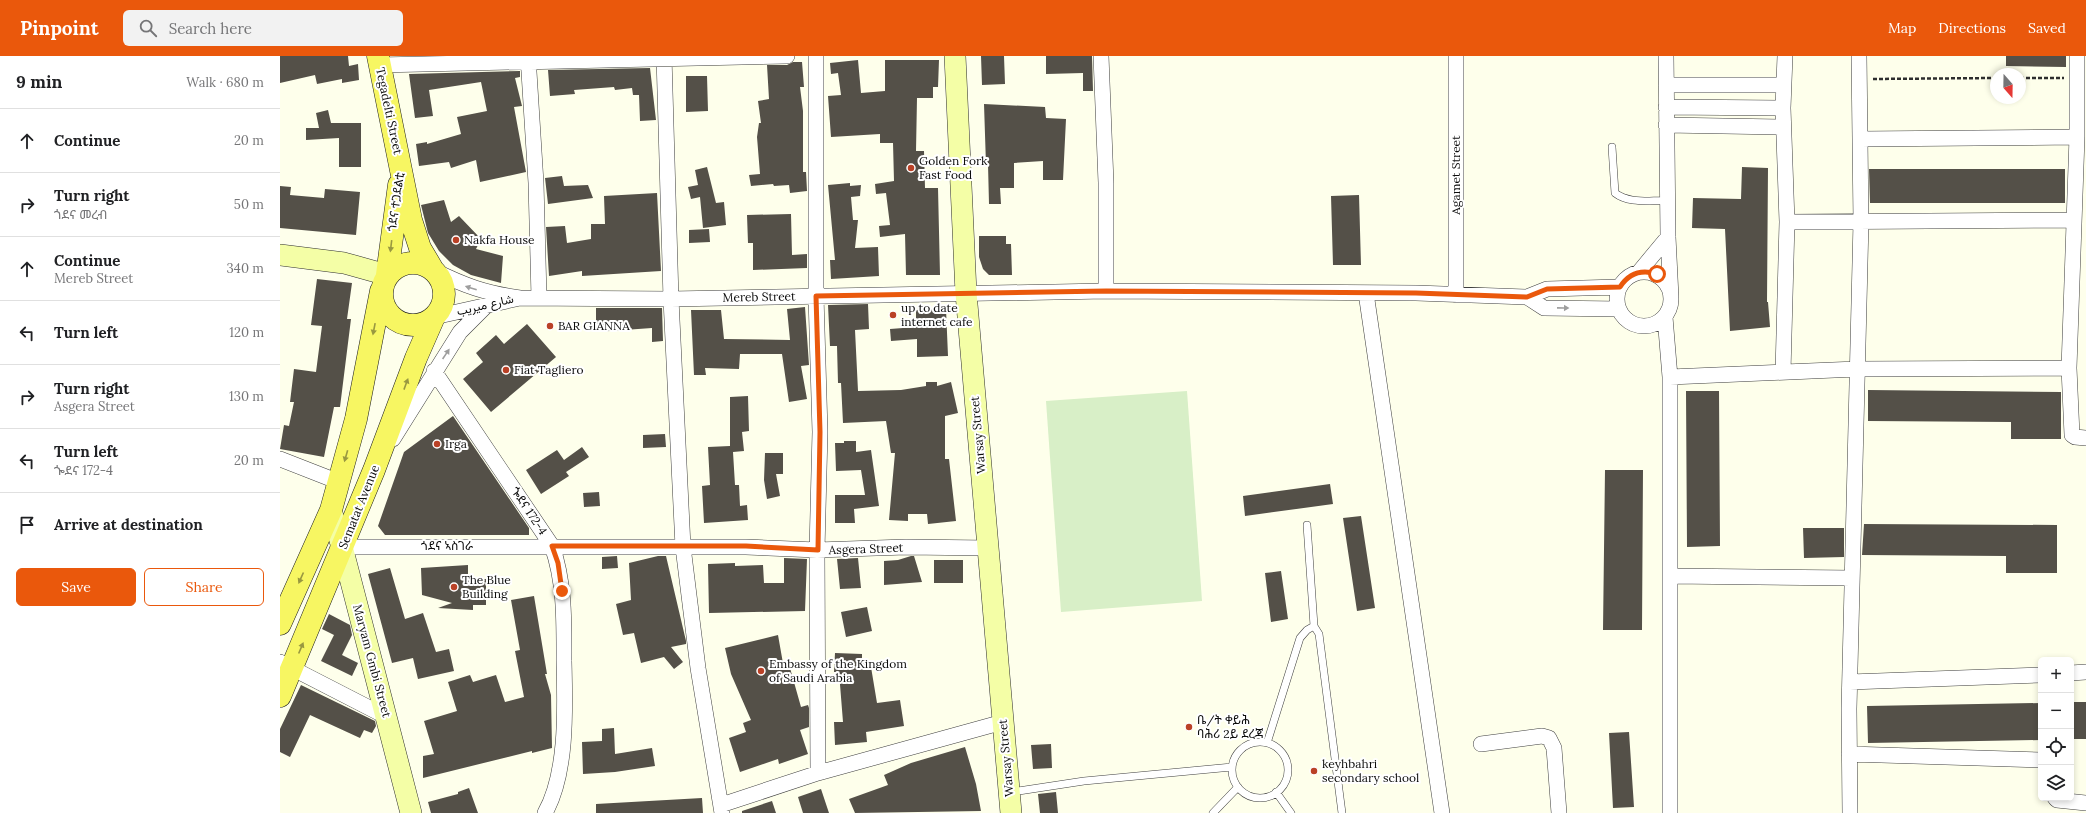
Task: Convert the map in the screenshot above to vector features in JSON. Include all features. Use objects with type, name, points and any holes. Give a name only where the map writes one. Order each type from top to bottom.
[{"type":"main road","name":"Warsay Street","points":[[955,56],[966,293],[1011,813]]},
{"type":"main road","name":"Tegadelti Street","points":[[379,60],[401,166]]},
{"type":"main road","name":"ጎደና ተጋደልቲ","points":[[401,166],[411,220],[420,248],[434,270]]},
{"type":"main road","name":"ጎደና ተጋደልቲ","points":[[384,283],[401,166]]},
{"type":"main road","points":[[280,255],[344,263],[384,283]]},
{"type":"main road","points":[[414,262],[425,264],[434,270],[440,278],[444,288],[444,298],[441,308],[434,316],[425,322],[415,325],[404,324],[394,319],[387,312],[382,302],[384,283],[395,268],[404,263],[414,262]]},
{"type":"main road","name":"Sematat Avenue","points":[[280,624],[331,510],[356,419],[384,283]]},
{"type":"main road","name":"Sematat Avenue","points":[[280,696],[286,665],[342,547],[374,470],[416,358],[434,316]]},
{"type":"main road","name":"Maryam Gmbi Street","points":[[331,510],[387,717],[411,813]]},
{"type":"street","points":[[379,60],[786,56]]},
{"type":"street","points":[[816,56],[816,296],[820,432],[818,550],[818,773]]},
{"type":"street","points":[[1101,56],[1106,183],[1106,291]]},
{"type":"street","name":"Agamet Street","points":[[1456,56],[1456,295]]},
{"type":"street","points":[[1666,56],[1667,201],[1671,297],[1671,303],[1665,317],[1670,377],[1670,813]]},
{"type":"street","points":[[1783,372],[1787,222],[1783,127],[1785,56]]},
{"type":"street","points":[[1850,813],[1850,682],[1861,222],[1859,56]]},
{"type":"street","points":[[2077,56],[2077,138],[2069,368],[2072,435],[2075,438],[2086,438]]},
{"type":"street","points":[[664,57],[671,298],[683,547],[698,668],[722,809],[818,773],[1003,722]]},
{"type":"street","points":[[528,59],[536,183],[539,297]]},
{"type":"street","points":[[1666,85],[1783,85]]},
{"type":"street","points":[[1666,107],[1783,108]]},
{"type":"street","points":[[1666,125],[1783,127]]},
{"type":"street","points":[[1860,139],[2077,138]]},
{"type":"street","points":[[1787,222],[2073,220]]},
{"type":"street","points":[[1639,272],[1668,237]]},
{"type":"street","name":"شارع ميريب","points":[[434,270],[465,286],[490,294],[520,298]]},
{"type":"street","points":[[1668,353],[1647,326],[1631,322],[1625,318],[1619,309],[1617,296],[1620,287],[1631,275],[1639,272],[1657,274],[1669,288],[1671,297]]},
{"type":"street","points":[[1527,297],[1547,289],[1620,287]]},
{"type":"street","points":[[1583,309],[1584,288]]},
{"type":"street","name":"Mereb Street","points":[[520,298],[671,298],[1106,291],[1366,293],[1527,297]]},
{"type":"street","points":[[1366,293],[1442,813]]},
{"type":"street","points":[[1527,297],[1544,308],[1619,309]]},
{"type":"street","name":"شارع ميريب","points":[[434,316],[520,298]]},
{"type":"street","points":[[374,470],[434,371],[460,332],[487,305]]},
{"type":"street","points":[[1647,326],[1665,317]]},
{"type":"street","points":[[1670,377],[1857,369],[2069,368]]},
{"type":"street","name":"ጐደና 172-4","points":[[434,371],[552,546],[558,563],[562,591],[565,729],[557,776],[545,813]]},
{"type":"street","points":[[280,459],[339,482]]},
{"type":"street","name":"Asgera Street","points":[[552,546],[746,546],[818,550],[906,547],[988,548]]},
{"type":"street","name":"ጎደና ኣስገራ","points":[[342,547],[552,546]]},
{"type":"street","points":[[1671,576],[1852,578]]},
{"type":"street","points":[[286,665],[387,717]]},
{"type":"street","points":[[2074,673],[2086,672]]},
{"type":"street","points":[[1850,682],[2038,675]]},
{"type":"street","points":[[1480,744],[1542,736],[1549,738],[1554,748],[1559,813]]},
{"type":"street","points":[[1849,754],[2038,760]]},
{"type":"street","points":[[2067,801],[2086,803]]},
{"type":"lane","points":[[1612,147],[1615,193],[1628,200],[1667,201]]},
{"type":"lane","points":[[1307,525],[1314,626],[1319,634],[1342,813]]},
{"type":"lane","points":[[1267,743],[1300,638],[1307,630],[1314,626]]},
{"type":"lane","points":[[1267,743],[1282,753],[1287,765],[1286,778],[1276,792],[1260,798],[1244,793],[1238,787],[1234,779],[1232,767],[1237,754],[1243,748],[1250,744],[1267,743]]},
{"type":"lane","points":[[1009,792],[1084,781],[1232,767]]},
{"type":"lane","points":[[1213,813],[1238,787]]},
{"type":"lane","points":[[1276,792],[1291,813]]},
{"type":"path","points":[[1859,79],[1990,78]]},
{"type":"path","points":[[2026,78],[2077,78]]},
{"type":"green space","points":[[1187,391],[1202,601],[1061,612],[1046,401]]},
{"type":"building","points":[[280,56],[348,56],[349,66],[358,64],[359,80],[342,83],[342,79],[317,84],[315,75],[280,83]]},
{"type":"building","points":[[981,56],[1004,56],[1005,84],[982,85]]},
{"type":"building","points":[[1046,56],[1092,56],[1093,91],[1083,91],[1083,73],[1046,74]]},
{"type":"building","points":[[2006,56],[2066,56],[2066,67],[2006,66]]},
{"type":"building","points":[[858,60],[861,93],[885,91],[885,60],[939,60],[938,87],[933,87],[933,98],[917,98],[916,151],[924,151],[925,188],[938,188],[940,275],[906,275],[905,234],[880,237],[879,226],[890,225],[886,193],[876,194],[875,184],[894,181],[893,143],[880,143],[880,134],[831,137],[828,96],[841,95],[838,73],[831,74],[830,63]]},
{"type":"building","points":[[793,62],[802,62],[804,87],[800,87],[803,111],[803,172],[806,172],[807,191],[790,193],[789,185],[774,186],[773,184],[751,186],[749,175],[760,174],[757,137],[759,123],[761,123],[758,101],[769,99],[767,65],[787,65]]},
{"type":"building","points":[[650,68],[656,120],[640,121],[639,95],[633,95],[632,88],[615,90],[614,87],[574,90],[575,94],[550,96],[548,70]]},
{"type":"building","points":[[520,71],[520,77],[515,78],[522,106],[514,107],[526,172],[480,182],[476,160],[451,168],[449,162],[419,166],[416,144],[427,142],[427,144],[461,134],[457,117],[487,111],[481,82],[429,90],[433,116],[415,118],[409,74]]},
{"type":"building","points":[[686,76],[707,76],[708,111],[686,112]]},
{"type":"building","points":[[984,104],[1045,107],[1046,118],[1066,119],[1063,180],[1043,180],[1043,161],[1014,163],[1014,188],[1000,188],[1001,204],[989,204]]},
{"type":"building","points":[[328,110],[331,123],[361,123],[361,167],[339,167],[339,138],[306,140],[306,128],[319,128],[316,113]]},
{"type":"building","points":[[707,167],[716,203],[724,202],[726,225],[703,228],[700,197],[691,199],[688,187],[698,185],[695,170]]},
{"type":"building","points":[[1742,167],[1768,168],[1767,302],[1770,327],[1730,331],[1725,229],[1692,228],[1693,198],[1741,199]]},
{"type":"building","points":[[1869,169],[2065,169],[2065,203],[1870,203]]},
{"type":"building","points":[[562,176],[564,186],[588,185],[593,198],[548,204],[545,178]]},
{"type":"building","points":[[850,183],[850,186],[861,185],[860,196],[851,197],[853,220],[858,220],[855,248],[878,247],[879,276],[831,279],[830,260],[835,260],[828,185]]},
{"type":"building","points":[[280,186],[291,187],[290,195],[324,198],[325,189],[360,192],[356,235],[280,228]]},
{"type":"building","points":[[657,193],[661,271],[582,276],[582,271],[549,276],[546,227],[565,226],[567,243],[591,239],[591,224],[605,224],[604,196]]},
{"type":"building","points":[[1359,195],[1361,265],[1333,265],[1331,196]]},
{"type":"building","name":"Nakfa House","points":[[444,200],[451,222],[459,216],[481,239],[476,249],[503,256],[501,283],[471,275],[453,265],[439,251],[428,233],[421,205]]},
{"type":"building","points":[[791,214],[792,255],[807,254],[807,268],[753,270],[753,243],[748,243],[747,215]]},
{"type":"building","points":[[709,229],[710,242],[689,243],[689,230]]},
{"type":"building","points":[[979,236],[1006,236],[1006,244],[1011,244],[1012,275],[989,275],[983,269],[979,257]]},
{"type":"building","points":[[317,279],[352,283],[347,319],[351,319],[340,407],[334,407],[324,457],[280,449],[284,425],[289,426],[294,402],[290,402],[294,369],[316,372],[322,326],[311,325]]},
{"type":"building","points":[[868,304],[869,329],[855,330],[858,391],[901,390],[926,386],[926,382],[937,382],[937,386],[951,382],[958,413],[945,416],[945,459],[949,459],[956,521],[928,524],[927,514],[908,514],[908,521],[889,520],[895,453],[891,453],[886,421],[843,423],[841,383],[838,383],[837,346],[830,346],[828,305]]},
{"type":"building","points":[[805,307],[809,365],[801,366],[807,399],[789,402],[782,354],[740,354],[739,369],[705,368],[706,375],[694,375],[691,310],[721,310],[724,339],[790,340],[787,309]]},
{"type":"building","points":[[596,308],[662,308],[663,341],[652,342],[652,328],[596,332]]},
{"type":"building","points":[[946,309],[948,356],[917,357],[917,339],[891,341],[890,329],[916,327],[916,310]]},
{"type":"building","name":"Fiat Tagliero","points":[[527,324],[556,357],[491,412],[463,379],[483,362],[476,353],[496,335],[504,344]]},
{"type":"building","points":[[1868,390],[2061,392],[2061,439],[2011,439],[2011,422],[1868,421]]},
{"type":"building","points":[[1686,391],[1719,391],[1720,546],[1687,547]]},
{"type":"building","points":[[748,396],[749,431],[742,432],[744,451],[733,452],[735,485],[739,485],[740,506],[747,505],[748,520],[704,523],[702,486],[710,485],[708,447],[730,446],[730,397]]},
{"type":"building","points":[[453,416],[529,528],[529,535],[385,535],[378,526],[404,452]]},
{"type":"building","points":[[665,434],[666,447],[643,448],[643,435]]},
{"type":"building","points":[[844,441],[856,441],[856,452],[871,450],[879,506],[854,509],[855,523],[835,523],[835,495],[865,495],[861,470],[836,471],[835,443],[844,443]]},
{"type":"building","points":[[582,447],[589,457],[566,472],[569,476],[541,494],[526,470],[557,450],[564,460]]},
{"type":"building","points":[[765,453],[783,453],[783,474],[776,474],[780,496],[767,499],[764,480]]},
{"type":"building","points":[[1605,470],[1643,470],[1642,630],[1603,630]]},
{"type":"building","points":[[1330,484],[1333,504],[1245,516],[1243,496]]},
{"type":"building","points":[[599,492],[600,506],[584,507],[583,493]]},
{"type":"building","points":[[1361,516],[1375,608],[1357,611],[1343,518]]},
{"type":"building","points":[[1864,524],[2057,525],[2057,573],[2006,573],[2006,556],[1862,555]]},
{"type":"building","points":[[1803,528],[1844,528],[1844,557],[1804,558]]},
{"type":"building","points":[[617,556],[618,568],[602,569],[602,557]]},
{"type":"building","points":[[658,556],[666,556],[686,641],[686,644],[671,647],[683,662],[674,669],[664,657],[641,663],[634,633],[623,635],[616,604],[631,600],[629,563]]},
{"type":"building","points":[[914,556],[922,582],[884,585],[884,561],[898,560]]},
{"type":"building","points":[[784,558],[807,559],[805,611],[709,613],[708,564],[735,563],[735,566],[763,565],[764,583],[784,583]]},
{"type":"building","points":[[858,558],[861,588],[840,589],[837,559]]},
{"type":"building","points":[[934,560],[963,560],[963,583],[934,583]]},
{"type":"building","name":"The Blue Building","points":[[468,565],[468,579],[486,579],[486,605],[473,605],[473,610],[438,608],[452,603],[422,595],[421,568]]},
{"type":"building","points":[[390,568],[405,619],[423,613],[436,652],[449,649],[454,671],[418,679],[413,658],[392,663],[368,574]]},
{"type":"building","points":[[1281,571],[1288,619],[1271,622],[1265,573]]},
{"type":"building","points":[[534,596],[547,674],[545,674],[551,695],[552,748],[532,753],[532,751],[423,778],[423,756],[434,754],[424,721],[457,711],[448,682],[470,675],[473,682],[496,675],[505,702],[524,697],[515,651],[520,650],[511,600]]},
{"type":"building","points":[[867,607],[872,631],[846,637],[841,612]]},
{"type":"building","points":[[329,614],[350,625],[352,635],[342,655],[358,663],[352,676],[321,661],[334,635],[322,629]]},
{"type":"building","points":[[778,635],[784,669],[790,668],[801,707],[808,705],[809,708],[809,727],[800,730],[808,754],[779,764],[778,759],[740,772],[729,738],[746,732],[743,723],[751,720],[731,674],[725,648]]},
{"type":"building","points":[[835,653],[862,654],[862,662],[870,661],[877,703],[900,700],[904,726],[866,732],[867,742],[835,745],[834,722],[843,722],[839,672],[834,672]]},
{"type":"building","points":[[301,685],[375,721],[376,726],[372,733],[364,730],[360,738],[310,715],[290,757],[280,752],[280,729]]},
{"type":"building","points":[[2074,702],[2086,702],[2086,739],[2074,739]]},
{"type":"building","points":[[2038,703],[2038,740],[1868,743],[1867,706]]},
{"type":"building","points":[[614,728],[615,754],[652,748],[655,766],[615,772],[583,774],[582,742],[602,741],[602,729]]},
{"type":"building","points":[[1629,732],[1634,807],[1613,808],[1609,733]]},
{"type":"building","points":[[1051,744],[1052,768],[1033,769],[1031,745]]},
{"type":"building","points":[[965,747],[976,784],[981,811],[855,813],[849,799],[888,785],[884,775],[911,763]]},
{"type":"building","points":[[469,788],[478,813],[431,813],[428,802],[458,794],[458,792]]},
{"type":"building","points":[[821,789],[829,813],[803,813],[798,797]]},
{"type":"building","points":[[1056,792],[1058,813],[1040,813],[1038,794]]},
{"type":"building","points":[[702,798],[703,813],[596,813],[596,804]]},
{"type":"building","points":[[772,801],[776,813],[742,813],[742,811]]},
{"type":"place","name":"Golden Fork Fast Food","points":[[911,168]]},
{"type":"place","name":"Nakfa House","points":[[456,240]]},
{"type":"place","name":"up to date internet cafe","points":[[893,315]]},
{"type":"place","name":"BAR GIANNA","points":[[550,326]]},
{"type":"place","name":"Fiat Tagliero","points":[[506,370]]},
{"type":"place","name":"Irga","points":[[437,444]]},
{"type":"place","name":"The Blue Building","points":[[454,587]]},
{"type":"place","name":"Embassy of the Kingdom of Saudi Arabia","points":[[761,671]]},
{"type":"place","name":"ቤ/ት ቀይሕ ባሕሪ 2ይ ደረጃ","points":[[1189,727]]},
{"type":"place","name":"keyhbahri secondary school","points":[[1314,771]]},
{"type":"route","points":[[562,591],[558,563],[552,546],[746,546],[818,550],[820,432],[816,296],[1106,291],[1416,293],[1527,297],[1547,289],[1620,287],[1624,280],[1639,272],[1657,274]]}]
